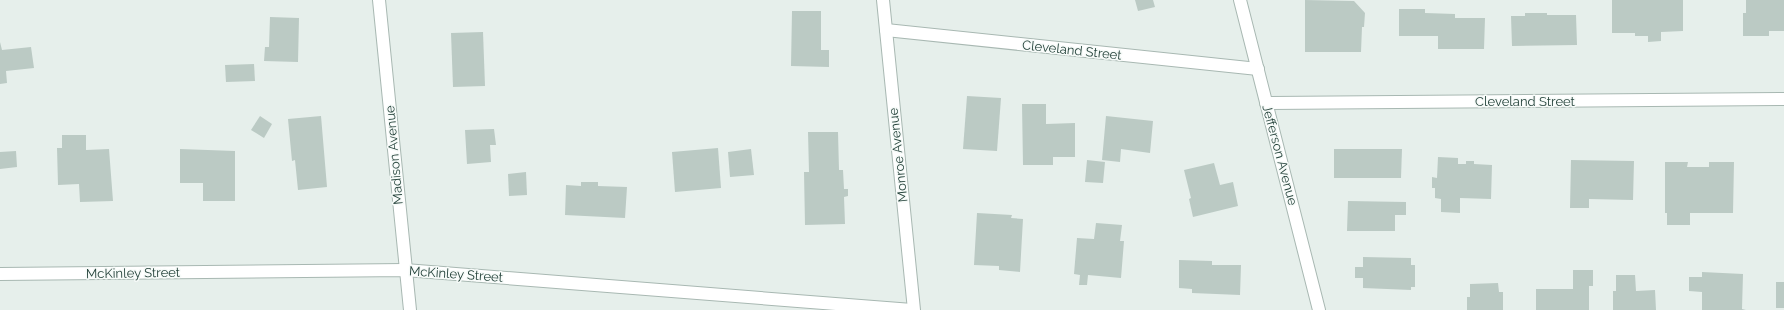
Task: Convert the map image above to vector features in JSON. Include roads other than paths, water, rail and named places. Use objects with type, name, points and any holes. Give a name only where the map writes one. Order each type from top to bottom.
[{"type":"street","name":"Madison Avenue","points":[[380,0],[410,310]]},
{"type":"street","name":"Monroe Avenue","points":[[883,0],[913,310]]},
{"type":"street","name":"Jefferson Avenue","points":[[1240,0],[1319,310]]},
{"type":"street","name":"Cleveland Street","points":[[886,30],[1258,69]]},
{"type":"street","name":"Cleveland Street","points":[[1266,103],[1784,99]]},
{"type":"street","name":"McKinley Street","points":[[0,274],[406,270],[913,310]]}]
